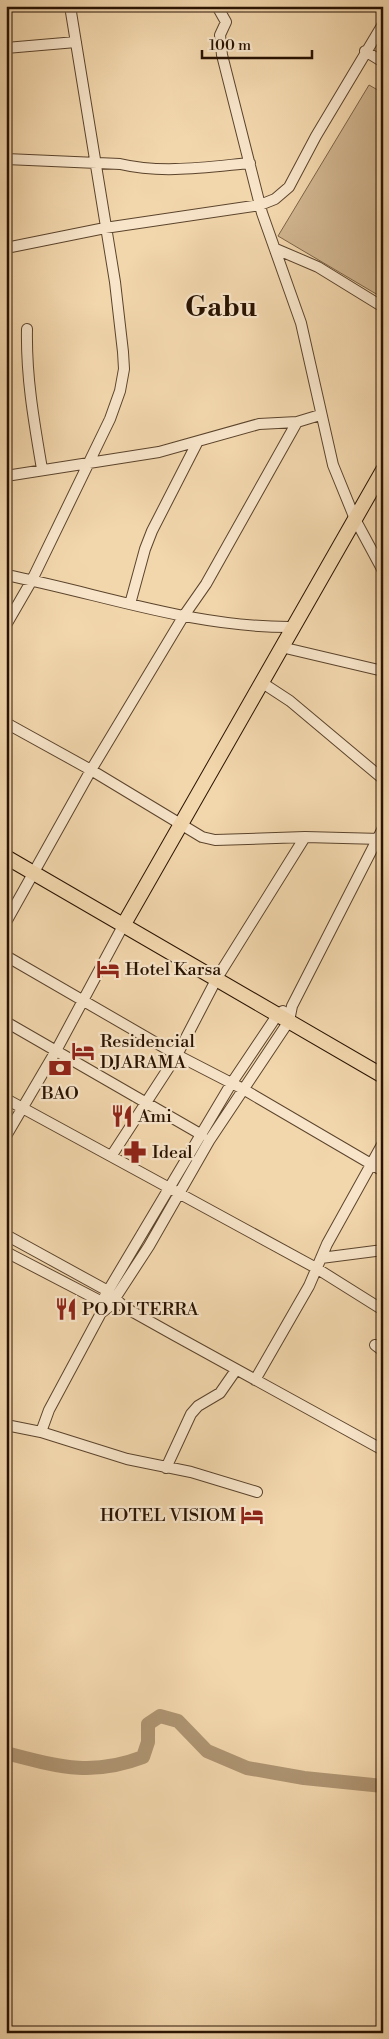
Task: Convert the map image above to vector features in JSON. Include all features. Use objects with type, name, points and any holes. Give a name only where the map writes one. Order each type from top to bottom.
[{"type":"main road","points":[[124,924],[383,470]]},
{"type":"main road","points":[[6,857],[383,1076]]},
{"type":"street","points":[[6,624],[32,580],[89,462],[117,400],[124,369],[115,282],[70,6]]},
{"type":"street","points":[[217,6],[226,22],[220,35],[222,55],[260,205],[301,323],[313,367],[320,415],[333,465],[355,520],[383,571]]},
{"type":"street","points":[[6,248],[105,228],[260,205],[276,199],[290,187],[316,136],[383,24]]},
{"type":"street","points":[[6,48],[76,42]]},
{"type":"street","points":[[365,52],[383,62]]},
{"type":"street","points":[[6,159],[169,169],[250,163]]},
{"type":"street","points":[[276,249],[318,267],[383,307]]},
{"type":"street","points":[[27,329],[27,372],[42,469]]},
{"type":"street","points":[[6,476],[159,452],[197,443],[259,424],[298,422],[320,415]]},
{"type":"street","points":[[6,922],[91,770],[183,617],[206,584],[298,422]]},
{"type":"street","points":[[130,604],[152,531],[197,443]]},
{"type":"street","points":[[6,574],[183,617],[264,628],[293,627]]},
{"type":"street","points":[[281,647],[383,671]]},
{"type":"street","points":[[261,682],[290,701],[383,779]]},
{"type":"street","points":[[6,723],[91,770],[202,837],[215,840],[305,836],[380,839]]},
{"type":"street","points":[[41,1432],[49,1410],[169,1188],[231,1084],[292,1006],[380,839],[383,828]]},
{"type":"street","points":[[112,1155],[177,1055],[217,978],[305,836]]},
{"type":"street","points":[[6,1136],[57,1049],[124,924]]},
{"type":"street","points":[[6,956],[177,1055],[243,1089],[383,1171]]},
{"type":"street","points":[[107,1302],[180,1193],[209,1141],[243,1089],[283,1018]]},
{"type":"street","points":[[6,1022],[57,1049],[202,1135]]},
{"type":"street","points":[[6,1099],[112,1155],[316,1268],[383,1310]]},
{"type":"street","points":[[255,1380],[383,1143]]},
{"type":"street","points":[[6,1236],[107,1302]]},
{"type":"street","points":[[321,1258],[383,1250]]},
{"type":"street","points":[[6,1252],[68,1286],[124,1307],[383,1450]]},
{"type":"street","points":[[166,1468],[191,1414],[198,1406],[220,1393],[236,1370]]},
{"type":"street","points":[[6,1425],[41,1432],[127,1459],[201,1475],[257,1492]]},
{"type":"shaded area","points":[[369,85],[383,93],[383,298],[278,236]]},
{"type":"waterway","points":[[6,1753],[42,1762],[74,1767],[107,1767],[124,1763],[143,1757],[148,1742],[148,1724],[160,1716],[178,1721],[207,1751],[247,1768],[304,1778],[383,1786]]},
{"type":"place","name":"Hotel Karsa","points":[[108,969]]},
{"type":"place","name":"Residencial DJARAMA","points":[[83,1051]]},
{"type":"place","name":"BAO","points":[[60,1068]]},
{"type":"place","name":"Ami","points":[[122,1116]]},
{"type":"place","name":"Ideal","points":[[135,1152]]},
{"type":"place","name":"PO DI TERRA","points":[[66,1309]]},
{"type":"place","name":"HOTEL VISIOM","points":[[252,1515]]},
{"type":"district","name":"Gabu","points":[[221,307]]}]
